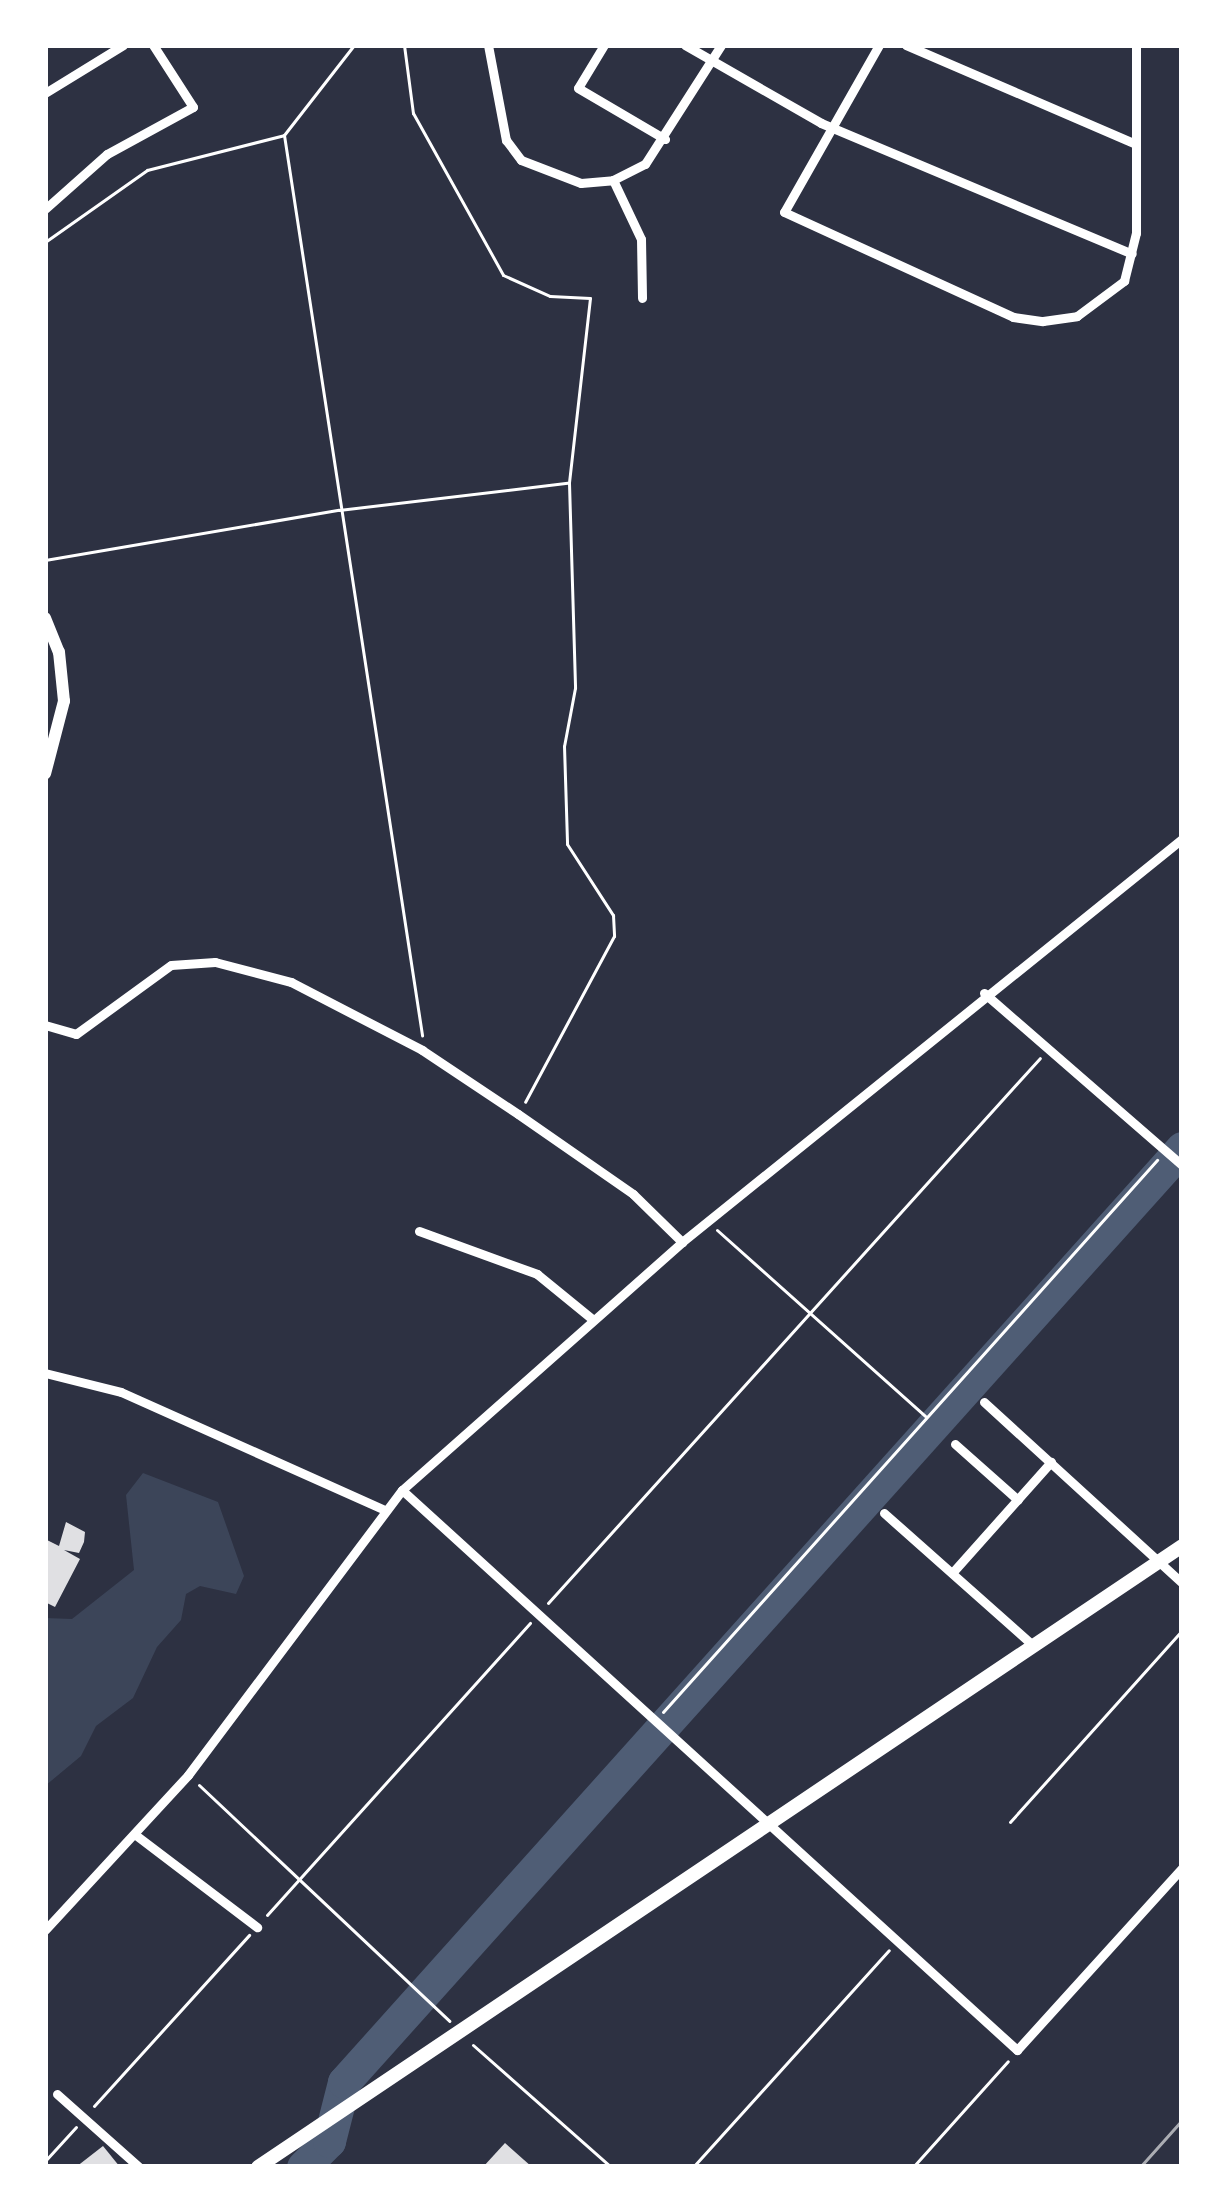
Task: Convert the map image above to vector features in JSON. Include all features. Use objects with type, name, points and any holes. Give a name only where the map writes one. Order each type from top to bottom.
[{"type":"main road","points":[[258,2167],[461,2036],[1182,1546]]},
{"type":"street","points":[[45,93],[123,45]]},
{"type":"street","points":[[45,209],[107,154],[193,107],[153,45]]},
{"type":"street","points":[[488,45],[496,109],[521,160],[581,183],[613,180],[645,164],[721,45]]},
{"type":"street","points":[[604,45],[578,88],[665,139]]},
{"type":"street","points":[[685,45],[834,124],[1132,254]]},
{"type":"street","points":[[878,45],[784,212],[1012,317],[1077,316],[1124,281],[1132,254],[1136,45]]},
{"type":"street","points":[[906,45],[1134,143]]},
{"type":"street","points":[[613,180],[641,238],[642,298]]},
{"type":"street","points":[[45,618],[59,652],[64,701],[45,774]]},
{"type":"street","points":[[45,1930],[137,1836],[188,1775],[402,1490],[591,1318],[707,1221],[984,993],[1182,838]]},
{"type":"street","points":[[45,1025],[76,1034],[149,974],[215,962],[291,982],[422,1050],[632,1194],[682,1242]]},
{"type":"street","points":[[984,993],[1181,1164]]},
{"type":"street","points":[[418,1231],[537,1274],[591,1318]]},
{"type":"street","points":[[45,1372],[121,1392],[385,1510]]},
{"type":"street","points":[[984,1402],[1182,1583]]},
{"type":"street","points":[[955,1444],[1018,1500]]},
{"type":"street","points":[[952,1573],[1051,1462]]},
{"type":"street","points":[[402,1490],[1018,2050],[1182,1868]]},
{"type":"street","points":[[884,1513],[1034,1646]]},
{"type":"street","points":[[137,1836],[256,1927]]},
{"type":"street","points":[[56,2094],[139,2167]]},
{"type":"path","points":[[45,242],[147,170],[284,135],[354,45]]},
{"type":"path","points":[[404,45],[413,113],[503,275],[550,296],[590,298],[569,483],[575,674],[564,721],[567,844],[613,915],[614,936],[569,1011],[568,1034],[518,1114]]},
{"type":"path","points":[[284,135],[422,1050]]},
{"type":"path","points":[[45,560],[339,510],[569,483]]},
{"type":"path","points":[[661,1725],[926,1418],[1167,1152]]},
{"type":"path","points":[[707,1221],[926,1418]]},
{"type":"path","points":[[1010,1822],[1182,1630]]},
{"type":"path","points":[[188,1775],[434,2002]]},
{"type":"path","points":[[693,2167],[897,1941]]},
{"type":"path","points":[[461,2036],[611,2167]]},
{"type":"path","points":[[913,2167],[1018,2050]]},
{"type":"shaded area","points":[[143,1473],[218,1502],[244,1576],[236,1594],[200,1586],[186,1594],[181,1620],[157,1647],[133,1698],[96,1726],[81,1756],[45,1786],[45,1618],[72,1619],[134,1570],[126,1495]]},
{"type":"building","points":[[66,1522],[85,1532],[84,1542],[79,1553],[64,1550],[80,1559],[55,1607],[45,1602],[45,1539],[59,1546]]},
{"type":"building","points":[[505,2143],[532,2167],[483,2167]]},
{"type":"building","points":[[103,2146],[120,2167],[76,2167]]},
{"type":"waterway","points":[[303,2167],[329,2141],[344,2082],[1182,1148]]},
{"type":"tram line","points":[[1140,2167],[1182,2120]]}]
